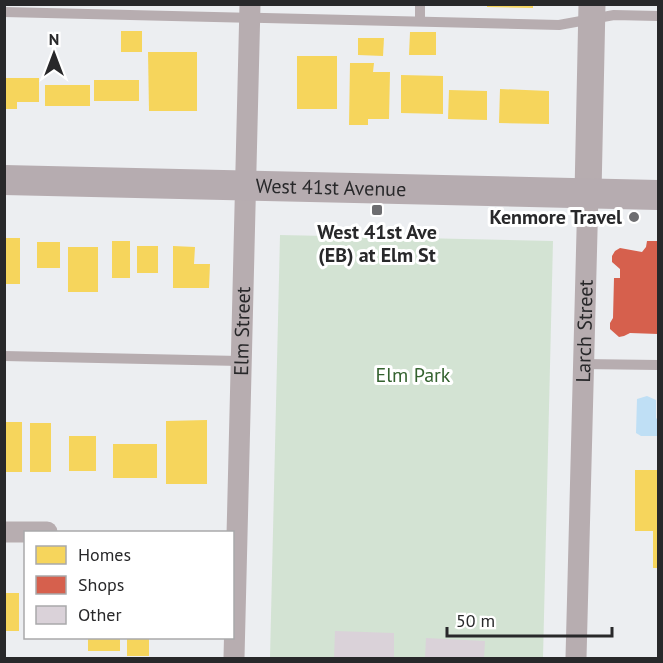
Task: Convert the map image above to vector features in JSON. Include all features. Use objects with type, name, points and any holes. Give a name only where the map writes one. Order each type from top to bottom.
[{"type":"main road","name":"West 41st Avenue","points":[[4,180],[658,195]]},
{"type":"street","name":"Elm Street","points":[[234,658],[235,536],[249,11]]},
{"type":"street","name":"Larch Street","points":[[576,658],[592,12]]},
{"type":"street","points":[[4,532],[24,532]]},
{"type":"lane","points":[[420,4],[420,21]]},
{"type":"lane","points":[[4,12],[45,9],[249,11],[420,21],[559,25],[592,12],[658,16]]},
{"type":"lane","points":[[4,356],[240,362]]},
{"type":"lane","points":[[582,364],[658,365]]},
{"type":"green space","name":"Elm Park","points":[[280,235],[553,241],[543,658],[270,658]]},
{"type":"water","points":[[647,396],[656,400],[657,436],[641,436],[636,433],[637,399]]},
{"type":"building: Homes","points":[[487,4],[533,4],[533,8],[487,7]]},
{"type":"building: Homes","points":[[121,31],[142,31],[142,52],[121,52]]},
{"type":"building: Homes","points":[[410,32],[436,32],[436,55],[409,55]]},
{"type":"building: Homes","points":[[358,38],[384,38],[383,56],[358,55]]},
{"type":"building: Homes","points":[[148,52],[197,52],[197,111],[149,111]]},
{"type":"building: Homes","points":[[297,56],[337,56],[337,109],[297,109]]},
{"type":"building: Homes","points":[[350,63],[374,63],[373,72],[390,72],[389,119],[368,119],[368,125],[349,125]]},
{"type":"building: Homes","points":[[401,75],[443,76],[443,114],[401,113]]},
{"type":"building: Homes","points":[[4,78],[39,78],[39,102],[17,102],[17,109],[4,109]]},
{"type":"building: Homes","points":[[94,80],[139,80],[139,101],[94,101]]},
{"type":"building: Homes","points":[[45,85],[90,85],[90,106],[45,106]]},
{"type":"building: Homes","points":[[500,89],[549,91],[549,124],[499,123]]},
{"type":"building: Homes","points":[[449,90],[487,91],[487,120],[448,119]]},
{"type":"building: Homes","points":[[4,238],[20,238],[20,284],[4,284]]},
{"type":"building: Homes","points":[[112,241],[130,241],[130,278],[112,278]]},
{"type":"building: Homes","points":[[37,242],[60,242],[60,268],[37,268]]},
{"type":"building: Homes","points":[[137,246],[158,246],[158,273],[137,273]]},
{"type":"building: Homes","points":[[173,246],[195,247],[194,264],[210,264],[209,288],[173,288]]},
{"type":"building: Homes","points":[[68,247],[98,247],[98,292],[68,292]]},
{"type":"building: Homes","points":[[207,420],[207,484],[166,484],[166,421]]},
{"type":"building: Homes","points":[[4,422],[22,422],[22,472],[4,472]]},
{"type":"building: Homes","points":[[30,423],[51,423],[51,472],[30,472]]},
{"type":"building: Homes","points":[[69,436],[96,436],[96,471],[69,471]]},
{"type":"building: Homes","points":[[113,444],[157,444],[157,478],[113,478]]},
{"type":"building: Homes","points":[[635,470],[658,470],[658,568],[653,568],[653,531],[635,531]]},
{"type":"building: Homes","points":[[4,593],[19,593],[19,631],[4,631]]},
{"type":"building: Homes","points":[[88,639],[120,639],[120,651],[88,651]]},
{"type":"building: Homes","points":[[127,639],[149,639],[149,656],[127,656]]},
{"type":"building: Shops","points":[[647,241],[658,241],[658,334],[630,333],[619,337],[610,329],[613,318],[614,278],[620,278],[620,269],[612,262],[612,256],[620,248],[642,252]]},
{"type":"building: Other","points":[[335,631],[394,633],[394,658],[334,658]]},
{"type":"building: Other","points":[[426,638],[485,641],[484,658],[425,658]]},
{"type":"place","name":"West 41st Ave (EB) at Elm St","points":[[377,210]]},
{"type":"place","name":"Kenmore Travel","points":[[634,217]]}]
